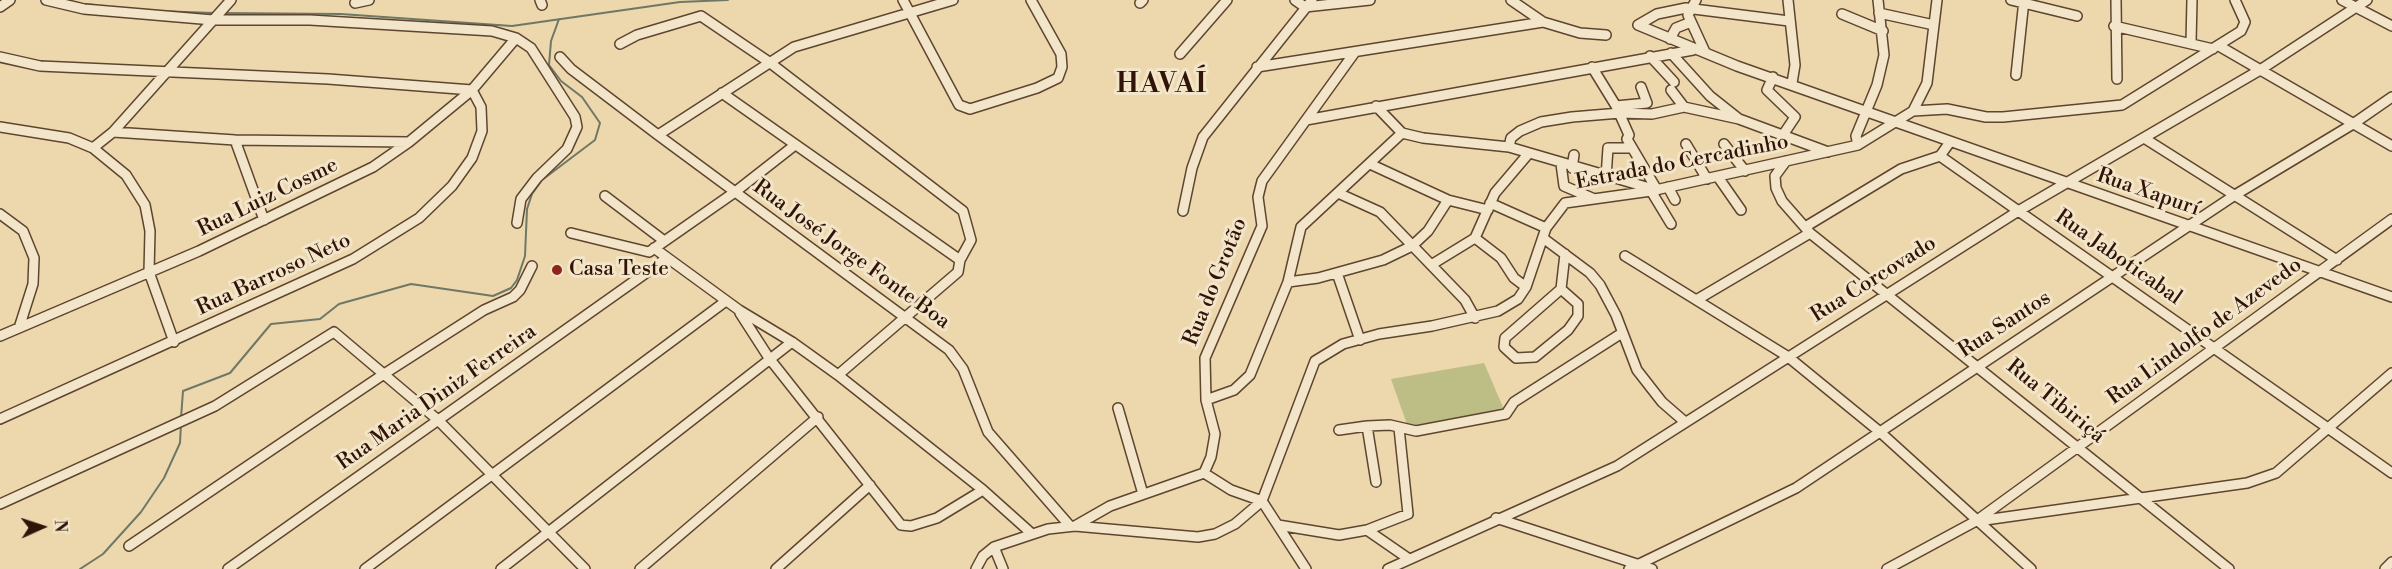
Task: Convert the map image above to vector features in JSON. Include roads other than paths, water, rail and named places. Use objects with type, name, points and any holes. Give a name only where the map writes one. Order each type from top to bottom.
[{"type":"street","points":[[0,7],[10,0]]},
{"type":"street","points":[[46,0],[84,9],[213,19],[321,20],[492,31],[516,38],[531,48],[575,117],[577,127],[573,141],[567,149],[537,178],[521,199],[517,223]]},
{"type":"street","points":[[355,3],[369,0]]},
{"type":"street","points":[[903,0],[958,105],[970,109],[1058,78],[1062,67],[1061,54],[1030,0]]},
{"type":"street","points":[[658,135],[794,47],[953,0]]},
{"type":"street","points":[[1180,54],[1227,0]]},
{"type":"street","points":[[1295,0],[1305,7],[1370,0]]},
{"type":"street","points":[[1183,211],[1192,168],[1203,137],[1312,0]]},
{"type":"street","points":[[1511,0],[1542,22],[1580,33],[1606,35]]},
{"type":"street","points":[[1696,0],[1688,15],[1706,52]]},
{"type":"street","points":[[1788,0],[1796,64],[1792,83]]},
{"type":"street","points":[[1858,146],[1856,136],[1877,85],[1884,55],[1878,0]]},
{"type":"street","points":[[1913,111],[1927,83],[1938,0]]},
{"type":"street","points":[[2012,0],[2024,1],[2077,16]]},
{"type":"street","points":[[2115,0],[2117,79]]},
{"type":"street","points":[[2191,44],[2192,0]]},
{"type":"street","name":"Estrada do Cercadinho","points":[[994,547],[1031,533],[1072,526],[1198,537],[1215,534],[1235,524],[1262,501],[1315,361],[1343,344],[1475,318],[1498,311],[1518,299],[1526,287],[1546,228],[1565,203],[1668,188],[1858,146],[1892,121],[1913,111],[1947,110],[1986,117],[2003,117],[2122,105],[2241,31],[2245,22],[2235,0]]},
{"type":"street","points":[[2342,0],[2392,26]]},
{"type":"street","name":"Rua Corcovado","points":[[1388,569],[1496,518],[1617,466],[2020,210],[2260,70],[2367,0]]},
{"type":"street","points":[[93,148],[113,132],[230,1]]},
{"type":"street","points":[[2016,75],[2024,1]]},
{"type":"street","name":"Rua Xapurí","points":[[1692,10],[1669,10],[1638,25],[1695,49],[2066,184],[2392,297]]},
{"type":"street","points":[[1692,10],[1789,21]]},
{"type":"street","points":[[1879,13],[1934,25]]},
{"type":"street","points":[[1842,14],[1882,31]]},
{"type":"street","points":[[620,44],[637,35],[701,16],[769,62],[963,211],[971,240],[960,260],[958,272],[838,375]]},
{"type":"street","points":[[1257,68],[1542,22]]},
{"type":"street","points":[[1670,39],[1676,28],[1691,22]]},
{"type":"street","points":[[2114,26],[2191,44],[2216,47],[2392,146]]},
{"type":"street","name":"Rua Luiz Cosme","points":[[0,336],[264,220],[373,167],[409,142],[471,90],[516,38]]},
{"type":"street","points":[[1306,120],[1695,49]]},
{"type":"street","name":"Rua do Grotão","points":[[1204,473],[1211,458],[1215,434],[1206,400],[1205,358],[1262,226],[1258,197],[1262,181],[1355,52]]},
{"type":"street","points":[[1671,53],[1710,96],[1739,119]]},
{"type":"street","points":[[1650,56],[1684,107]]},
{"type":"street","points":[[0,57],[40,66],[164,74],[328,79],[471,90]]},
{"type":"street","name":"Rua José Jorge Fonte Boa","points":[[560,57],[571,69],[658,135],[958,358],[988,432],[1072,526]]},
{"type":"street","points":[[1592,68],[1618,109],[1629,135],[1627,139],[1671,224]]},
{"type":"street","points":[[1773,77],[1767,90],[1795,117],[1783,135]]},
{"type":"street","points":[[1509,147],[1511,138],[1520,131],[1542,122],[1647,103],[1641,87]]},
{"type":"street","name":"Rua Barroso Neto","points":[[0,419],[353,259],[419,218],[452,186],[472,158],[482,131],[481,107],[471,90]]},
{"type":"street","points":[[722,93],[960,260]]},
{"type":"street","name":"Rua Santos","points":[[1634,567],[1796,488],[2235,195],[2353,124],[2392,97]]},
{"type":"street","points":[[1376,106],[1402,133],[1423,138],[1509,147],[1572,168],[1654,190]]},
{"type":"street","points":[[1618,109],[1652,114],[1684,107],[1739,119],[1829,152]]},
{"type":"street","points":[[0,127],[69,138],[93,148],[126,175],[146,205],[150,231],[149,272],[174,342]]},
{"type":"street","points":[[113,132],[235,141],[409,142]]},
{"type":"street","points":[[1206,400],[1234,390],[1250,375],[1288,282],[1301,227],[1402,133]]},
{"type":"street","points":[[2144,138],[2337,260]]},
{"type":"street","points":[[235,141],[264,220]]},
{"type":"street","points":[[1698,299],[1901,169],[1940,156],[1950,142]]},
{"type":"street","points":[[1686,144],[1707,179]]},
{"type":"street","points":[[1724,144],[1745,171]]},
{"type":"street","points":[[651,250],[735,192],[795,145]]},
{"type":"street","points":[[1606,177],[1608,148],[1632,148]]},
{"type":"street","points":[[1546,159],[1548,149]]},
{"type":"street","points":[[1431,265],[1475,238],[1489,207],[1529,153]]},
{"type":"street","points":[[1572,168],[1574,155]]},
{"type":"street","name":"Rua Jaboticabal","points":[[1940,156],[2392,473]]},
{"type":"street","name":"Rua Tibiriçá","points":[[1786,161],[1775,176],[1776,188],[1782,201],[1808,230],[2229,569]]},
{"type":"street","points":[[1370,164],[1448,200],[1489,207],[1546,228]]},
{"type":"street","points":[[1561,164],[1564,186],[1594,199]]},
{"type":"street","points":[[1718,177],[1741,210]]},
{"type":"street","points":[[1668,188],[1675,200]]},
{"type":"street","points":[[1338,193],[1380,212],[1465,300],[1475,318]]},
{"type":"street","points":[[605,196],[663,240]]},
{"type":"street","points":[[1288,282],[1336,273],[1383,260],[1412,246],[1428,231],[1448,200]]},
{"type":"street","points":[[0,214],[23,231],[34,258],[33,284],[19,328]]},
{"type":"street","name":"Rua Lindolfo de Azevedo","points":[[1887,569],[1976,521],[2080,448],[2213,348],[2392,219]]},
{"type":"street","points":[[571,233],[651,250],[667,258],[739,310],[792,342],[838,375],[983,490],[1031,533]]},
{"type":"street","points":[[1475,238],[1501,258],[1514,278],[1526,287]]},
{"type":"street","points":[[1543,238],[1590,273],[1600,285],[1637,370],[1662,402],[1685,422]]},
{"type":"street","points":[[1561,288],[1578,304],[1578,316],[1568,330],[1535,357],[1516,358],[1504,347],[1505,338],[1561,288],[1565,254]]},
{"type":"street","points":[[1624,256],[1698,299],[1787,356],[1880,432],[2031,569]]},
{"type":"street","name":"Rua Maria Diniz Ferreira","points":[[228,569],[667,258]]},
{"type":"street","points":[[129,546],[384,374],[481,312],[513,297],[520,290],[532,266]]},
{"type":"street","points":[[1336,273],[1360,340]]},
{"type":"street","points":[[365,569],[726,301]]},
{"type":"street","points":[[739,310],[769,358],[818,417],[901,525],[910,526],[960,507],[983,490]]},
{"type":"street","points":[[0,504],[215,406],[330,333],[337,333],[438,420],[585,569]]},
{"type":"street","points":[[1339,429],[1390,425],[1416,430],[1506,414],[1514,402],[1622,333]]},
{"type":"street","points":[[501,569],[792,342]]},
{"type":"street","points":[[1976,521],[2247,483],[2276,473],[2392,373]]},
{"type":"street","points":[[1118,408],[1143,494]]},
{"type":"street","points":[[640,569],[818,417]]},
{"type":"street","points":[[1367,426],[1376,482]]},
{"type":"street","points":[[1278,525],[1339,535],[1367,530],[1403,519],[1408,514],[1399,428]]},
{"type":"street","points":[[1072,526],[1089,516],[1143,494],[1204,473],[1230,490],[1262,501],[1306,569]]},
{"type":"street","points":[[776,569],[870,485]]},
{"type":"street","points":[[1496,518],[1634,567],[1652,569]]},
{"type":"street","points":[[1367,530],[1409,559]]},
{"type":"street","points":[[976,569],[983,556],[994,547],[1003,569]]},
{"type":"street","points":[[2385,569],[2392,562]]},
{"type":"waterway","points":[[559,19],[680,2],[728,0]]},
{"type":"waterway","points":[[83,4],[95,5]]},
{"type":"waterway","points":[[157,11],[214,13]]},
{"type":"waterway","points":[[223,13],[341,14],[512,26],[559,19]]},
{"type":"waterway","points":[[181,418],[183,391],[230,373],[271,324],[320,319],[339,304],[411,284],[493,296],[511,288],[517,280],[525,256],[527,209],[532,194],[542,180],[595,140],[600,123],[582,97],[561,81],[549,65],[551,41],[559,19]]},
{"type":"waterway","points":[[80,569],[103,554],[141,512],[164,478],[180,443],[181,424]]},
{"type":"place","name":"Casa Teste","points":[[557,270]]},
{"type":"district","name":"HAVAÍ","points":[[1162,86]]}]
